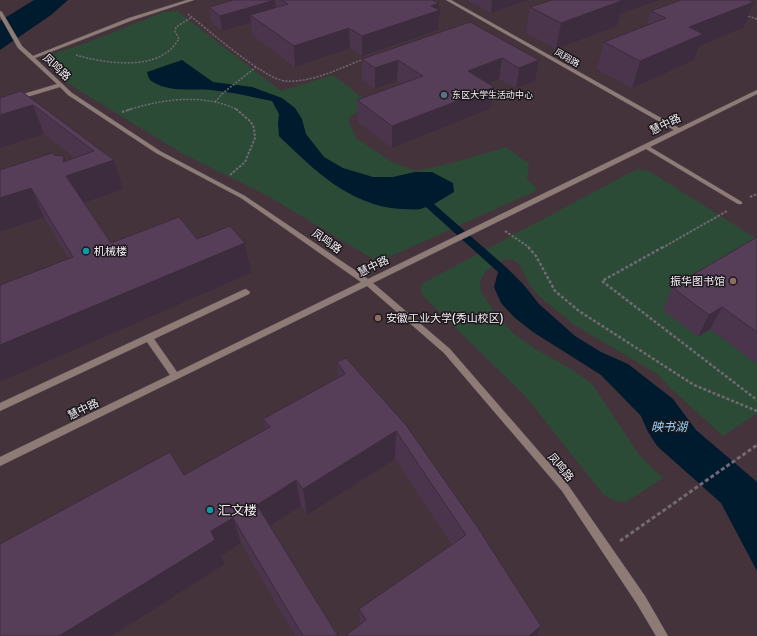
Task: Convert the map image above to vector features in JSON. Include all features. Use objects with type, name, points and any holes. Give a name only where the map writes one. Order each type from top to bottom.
[{"type":"street","name":"凤鸣路","points":[[192,0],[175,4],[55,48],[32,58],[70,94],[158,152],[243,197],[367,282],[447,352],[565,488],[642,600],[662,636]]},
{"type":"street","name":"凤翔路","points":[[448,0],[678,130]]},
{"type":"street","points":[[0,14],[20,47],[32,58]]},
{"type":"street","points":[[0,103],[61,85]]},
{"type":"street","name":"慧中路","points":[[0,462],[757,92]]},
{"type":"street","points":[[645,146],[740,203]]},
{"type":"street","points":[[0,407],[246,292]]},
{"type":"street","points":[[149,338],[175,376]]},
{"type":"path","points":[[175,4],[272,78],[286,81],[301,80],[369,57]]},
{"type":"path","points":[[744,14],[757,19]]},
{"type":"path","points":[[55,48],[74,51],[76,56],[121,63],[152,58],[162,54],[177,43],[179,39],[175,31],[176,27],[192,17]]},
{"type":"path","points":[[216,102],[223,93],[256,67]]},
{"type":"path","points":[[106,118],[130,108],[162,102],[190,100],[216,102],[237,110],[253,123],[255,139],[244,166],[218,183]]},
{"type":"path","points":[[757,194],[602,281],[757,400]]},
{"type":"path","points":[[489,222],[511,234],[528,247],[536,256],[555,291],[579,311],[694,385],[757,411]]},
{"type":"path","points":[[608,549],[757,445]]},
{"type":"shaded area","name":"安徽工业大学(秀山校区)","points":[[0,0],[757,0],[757,636],[0,636]]},
{"type":"green space","points":[[177,11],[281,91],[333,75],[369,103],[348,119],[356,138],[392,162],[416,171],[456,162],[506,147],[529,164],[527,179],[538,190],[378,262],[268,196],[183,154],[69,84],[46,62],[57,52],[81,45],[164,12]]},
{"type":"green space","points":[[637,169],[649,171],[757,239],[710,329],[757,364],[757,413],[723,436],[670,388],[657,374],[573,324],[539,296],[529,284],[520,265],[513,260],[506,259],[486,271],[480,281],[481,292],[497,316],[513,333],[534,348],[576,372],[593,385],[640,456],[663,478],[626,502],[622,502],[609,498],[603,494],[526,397],[425,298],[421,292],[421,284]]},
{"type":"water","points":[[34,0],[68,0],[51,15],[0,50],[0,21]]},
{"type":"water","name":"映书湖","points":[[182,60],[213,82],[252,87],[282,98],[295,108],[302,119],[306,134],[324,157],[343,168],[373,177],[393,177],[415,172],[432,172],[453,183],[454,192],[434,204],[507,268],[524,285],[539,304],[575,336],[601,352],[628,364],[673,399],[696,430],[757,482],[757,571],[721,503],[657,446],[648,432],[641,416],[601,375],[533,332],[515,318],[501,303],[494,287],[498,272],[426,207],[414,210],[383,206],[365,201],[349,194],[334,184],[279,136],[279,114],[272,101],[219,91],[167,88],[153,82],[149,78],[147,72]]},
{"type":"building","points":[[233,0],[275,0],[220,16],[209,7]]},
{"type":"building","points":[[281,0],[433,0],[439,3],[431,6],[440,10],[362,36],[349,28],[294,46],[250,15],[288,4]]},
{"type":"building","points":[[552,0],[624,0],[561,23],[530,7]]},
{"type":"building","points":[[681,0],[749,0],[754,2],[689,27],[703,34],[640,61],[604,42],[666,18],[651,11]]},
{"type":"building","points":[[470,22],[539,60],[519,68],[502,58],[468,71],[494,87],[392,126],[357,100],[423,76],[398,60],[375,68],[362,59]]},
{"type":"building","points":[[21,91],[114,160],[66,176],[111,243],[179,217],[197,239],[230,226],[245,243],[0,345],[0,285],[73,257],[31,188],[0,198],[0,170],[52,153],[54,155],[64,156],[63,162],[94,151],[33,105],[0,115],[0,98]]},
{"type":"building","points":[[757,237],[757,332],[722,307],[709,315],[672,287]]},
{"type":"building","name":"汇文楼","points":[[346,358],[406,425],[478,528],[541,626],[529,636],[345,636],[366,620],[359,609],[466,535],[396,431],[303,489],[296,480],[257,505],[338,636],[303,636],[233,518],[211,531],[215,540],[59,636],[0,636],[0,544],[170,452],[184,475],[270,427],[263,419],[345,374],[337,362]]},
{"type":"place","name":"东区大学生活动中心","points":[[444,95]]},
{"type":"place","name":"机械楼","points":[[86,251]]},
{"type":"place","name":"振华图书馆","points":[[733,281]]},
{"type":"place","name":"安徽工业大学(秀山校区)","points":[[378,318]]},
{"type":"place","name":"汇文楼","points":[[210,510]]}]
